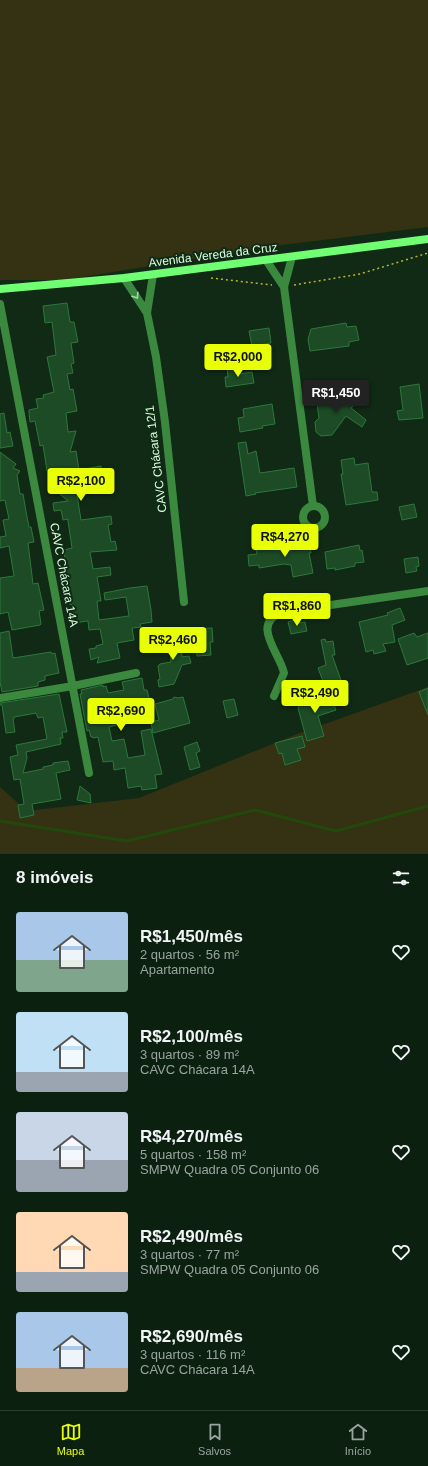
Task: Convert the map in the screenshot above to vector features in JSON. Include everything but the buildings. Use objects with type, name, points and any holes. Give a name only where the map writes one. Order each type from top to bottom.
[{"type":"street","name":"Avenida Vereda da Cruz","points":[[0,289],[153,275],[428,240]]},
{"type":"street","points":[[292,257],[284,287],[313,506]]},
{"type":"street","points":[[266,260],[284,287]]},
{"type":"street","name":"CAVC Chácara 12/1","points":[[153,275],[147,314],[156,357],[165,422],[184,602]]},
{"type":"street","name":"CAVC Chácara 12/1","points":[[124,278],[147,314]]},
{"type":"street","name":"CAVC Chácara 14A","points":[[0,304],[89,773]]},
{"type":"street","points":[[313,506],[323,510],[325,517],[322,524],[315,529],[308,525],[304,520],[304,512],[306,509],[313,506]]},
{"type":"street","points":[[274,696],[284,673],[268,632],[268,623],[275,615],[289,610],[428,591]]},
{"type":"street","points":[[0,698],[73,686],[136,673]]},
{"type":"path","points":[[211,278],[284,287],[360,274],[428,253]]},
{"type":"shaded area","points":[[0,0],[428,0],[428,227],[274,246],[64,280],[0,280]]},
{"type":"shaded area","points":[[428,687],[428,854],[0,854],[0,787],[27,811],[139,798],[297,734]]},
{"type":"waterway","points":[[0,821],[127,841],[255,810],[336,831],[428,806]]}]
